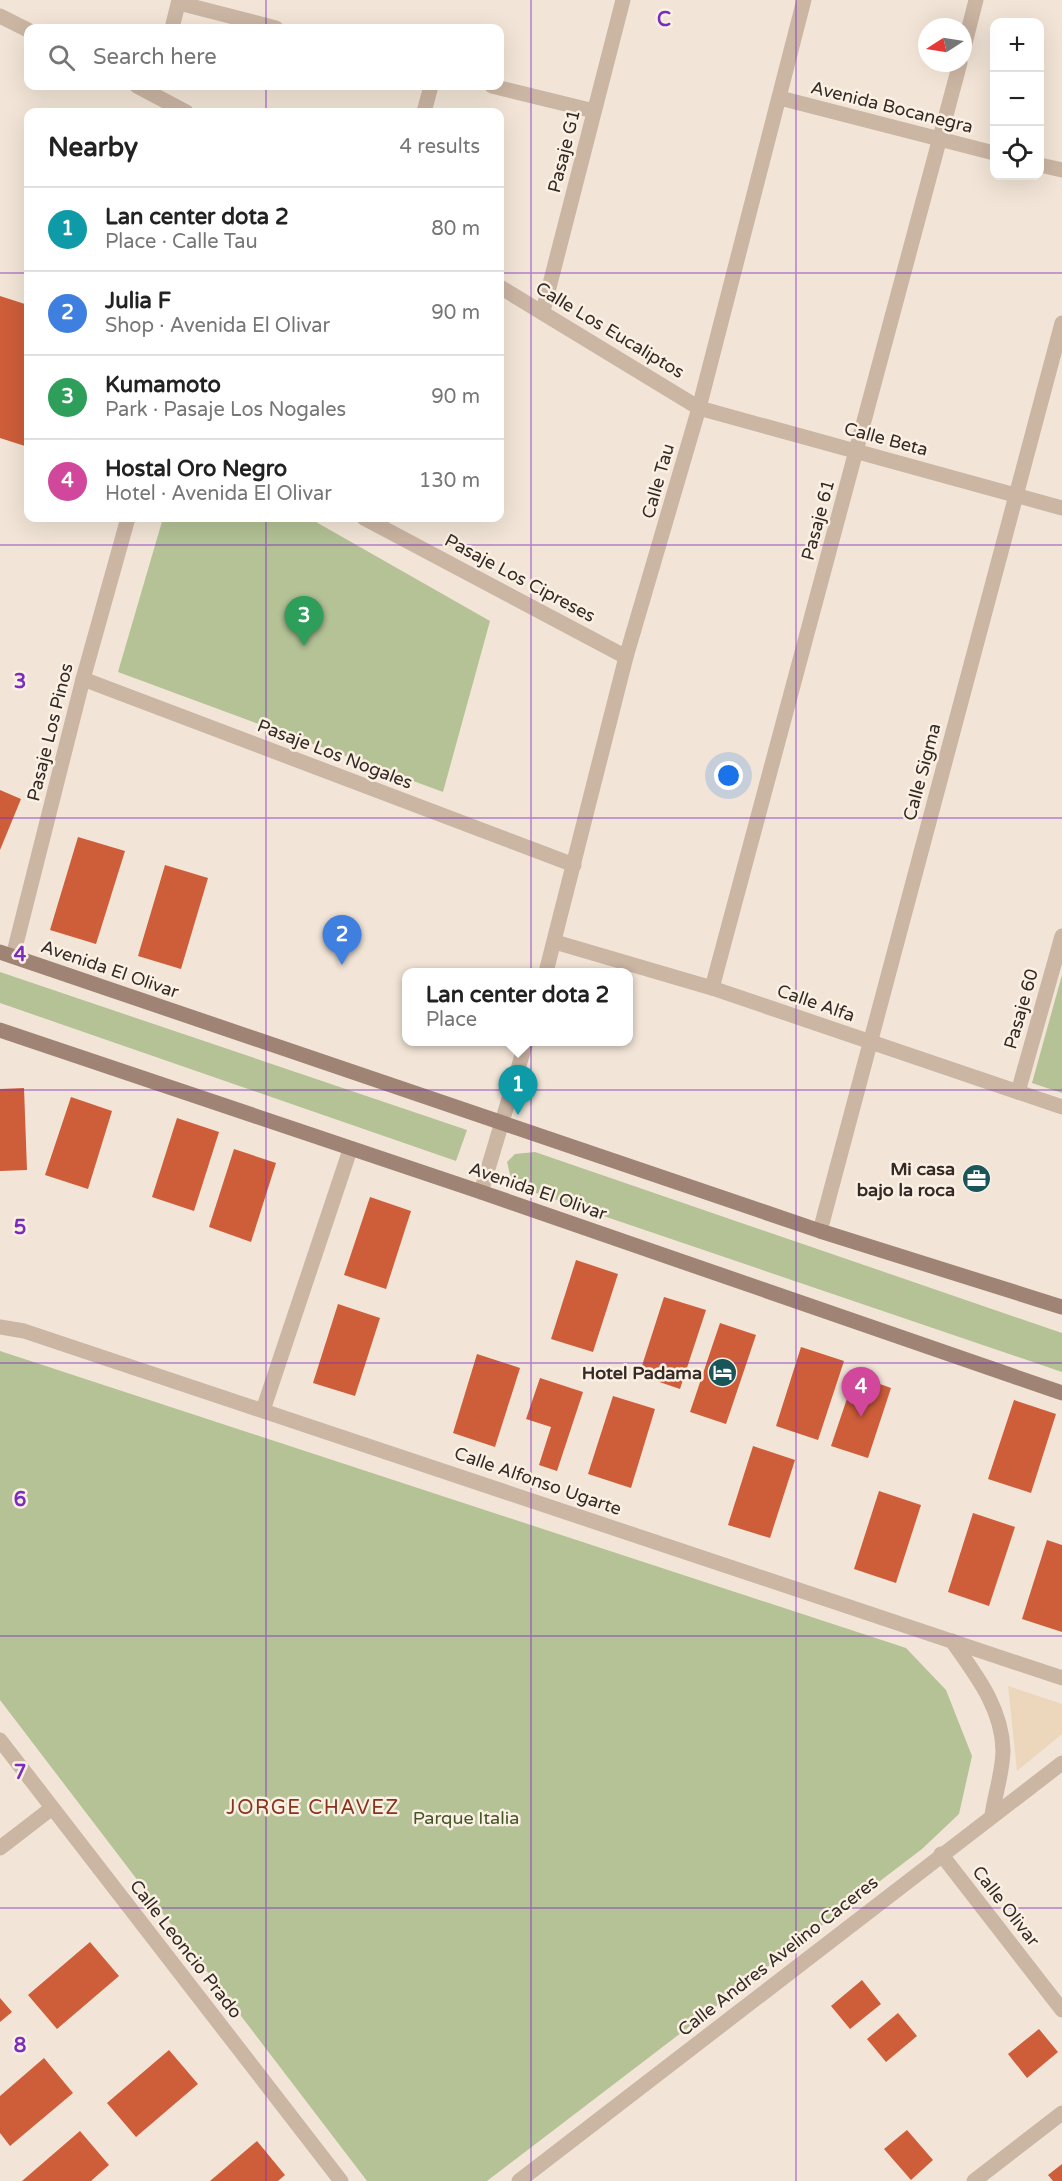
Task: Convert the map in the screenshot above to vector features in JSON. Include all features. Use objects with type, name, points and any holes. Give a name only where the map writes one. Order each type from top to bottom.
[{"type":"main road","name":"Avenida El Olivar","points":[[6,954],[820,1231],[1062,1307]]},
{"type":"main road","name":"Avenida El Olivar","points":[[0,1030],[350,1150],[481,1191],[1062,1393]]},
{"type":"main road","points":[[0,1038],[18,1036]]},
{"type":"street","name":"Pasaje G1","points":[[543,311],[623,0]]},
{"type":"street","name":"Calle Tau","points":[[547,968],[626,657],[699,408],[804,0]]},
{"type":"street","points":[[971,18],[976,0]]},
{"type":"street","points":[[173,24],[179,1],[262,24]]},
{"type":"street","points":[[0,16],[24,28]]},
{"type":"street","name":"Pasaje 61","points":[[712,987],[958,72]]},
{"type":"street","points":[[504,89],[594,111]]},
{"type":"street","points":[[156,90],[181,108]]},
{"type":"street","points":[[425,108],[430,90]]},
{"type":"street","name":"Avenida Bocanegra","points":[[780,98],[990,152]]},
{"type":"street","points":[[1044,166],[1062,170]]},
{"type":"street","name":"Calle Los Eucaliptos","points":[[504,289],[699,408]]},
{"type":"street","name":"Calle Sigma","points":[[820,1231],[1062,324]]},
{"type":"street","name":"Calle Beta","points":[[699,408],[1062,508]]},
{"type":"street","name":"Pasaje Los Pinos","points":[[6,954],[127,522]]},
{"type":"street","name":"Pasaje Los Cipreses","points":[[372,522],[626,657]]},
{"type":"street","name":"Pasaje Los Nogales","points":[[83,679],[574,865]]},
{"type":"street","name":"Pasaje 60","points":[[1018,1092],[1062,936]]},
{"type":"street","name":"Calle Alfa","points":[[555,942],[712,987],[1062,1107]]},
{"type":"street","points":[[481,1191],[525,1046]]},
{"type":"street","points":[[263,1410],[350,1150]]},
{"type":"street","name":"Calle Alfonso Ugarte","points":[[0,1327],[24,1331],[1062,1678]]},
{"type":"street","points":[[952,1641],[991,1696],[1003,1750],[992,1815]]},
{"type":"street","name":"Calle Leoncio Prado","points":[[0,1740],[341,2181]]},
{"type":"street","name":"Calle Andres Avelino Caceres","points":[[519,2181],[1062,1763]]},
{"type":"street","points":[[0,1848],[52,1808]]},
{"type":"street","name":"Calle Olivar","points":[[941,1854],[1062,2010]]},
{"type":"street","points":[[974,2181],[1062,2113]]},
{"type":"green space","points":[[162,522],[316,522],[490,621],[443,792],[118,672]]},
{"type":"green space","points":[[0,972],[467,1130],[456,1161],[0,1003]]},
{"type":"green space","points":[[1062,975],[1062,1093],[1032,1083]]},
{"type":"green space","points":[[535,1152],[1062,1333],[1062,1372],[527,1190],[511,1179],[507,1162],[515,1154]]},
{"type":"green space","name":"Parque Italia","points":[[0,1351],[906,1648],[946,1690],[972,1756],[959,1814],[922,1849],[487,2181],[367,2181],[0,1700]]},
{"type":"shaded area","points":[[1008,1686],[1062,1704],[1062,1734],[1017,1771]]},
{"type":"building","points":[[0,296],[24,304],[24,446],[0,438]]},
{"type":"building","points":[[0,790],[21,799],[0,850]]},
{"type":"building","points":[[78,837],[125,851],[96,944],[50,930]]},
{"type":"building","points":[[165,865],[208,878],[181,969],[138,956]]},
{"type":"building","points":[[24,1088],[27,1170],[0,1171],[0,1089]]},
{"type":"building","points":[[71,1097],[112,1111],[88,1189],[45,1175]]},
{"type":"building","points":[[177,1118],[219,1132],[194,1211],[152,1197]]},
{"type":"building","points":[[234,1149],[276,1163],[251,1242],[209,1227]]},
{"type":"building","points":[[370,1197],[411,1211],[386,1289],[344,1275]]},
{"type":"building","points":[[576,1260],[618,1274],[593,1352],[551,1339]]},
{"type":"building","points":[[664,1297],[706,1310],[680,1389],[639,1375]]},
{"type":"building","points":[[338,1304],[380,1318],[355,1396],[313,1383]]},
{"type":"building","name":"Hotel Padama","points":[[720,1323],[756,1335],[726,1424],[690,1412]]},
{"type":"building","points":[[801,1347],[844,1361],[818,1440],[776,1426]]},
{"type":"building","points":[[477,1354],[520,1368],[495,1447],[453,1433]]},
{"type":"building","points":[[855,1375],[891,1388],[868,1458],[831,1446]]},
{"type":"building","points":[[540,1378],[583,1392],[557,1471],[539,1465],[551,1427],[526,1419]]},
{"type":"building","points":[[613,1396],[655,1409],[631,1488],[588,1474]]},
{"type":"building","points":[[1014,1400],[1056,1414],[1031,1493],[988,1479]]},
{"type":"building","points":[[753,1446],[795,1460],[770,1538],[728,1525]]},
{"type":"building","points":[[879,1491],[921,1505],[896,1583],[854,1569]]},
{"type":"building","points":[[973,1513],[1015,1527],[989,1606],[948,1592]]},
{"type":"building","points":[[1047,1540],[1062,1545],[1062,1632],[1022,1619]]},
{"type":"building","points":[[90,1942],[119,1976],[57,2029],[28,1995]]},
{"type":"building","points":[[862,1980],[881,2004],[850,2029],[831,2006]]},
{"type":"building","points":[[0,1998],[12,2012],[0,2022]]},
{"type":"building","points":[[898,2013],[917,2036],[886,2062],[867,2039]]},
{"type":"building","points":[[1039,2029],[1058,2052],[1027,2078],[1008,2054]]},
{"type":"building","points":[[169,2050],[198,2084],[136,2137],[107,2103]]},
{"type":"building","points":[[44,2058],[73,2093],[10,2146],[0,2133],[0,2096]]},
{"type":"building","points":[[907,2130],[933,2160],[911,2180],[884,2149]]},
{"type":"building","points":[[80,2131],[109,2165],[91,2181],[22,2181]]},
{"type":"building","points":[[257,2141],[285,2175],[278,2181],[210,2181]]},
{"type":"building","points":[[1062,2164],[1062,2181],[1053,2181],[1048,2175]]},
{"type":"place","name":"Kumamoto","points":[[304,646]]},
{"type":"place","name":"Julia F","points":[[342,965]]},
{"type":"place","name":"Lan center dota 2","points":[[518,1115]]},
{"type":"place","name":"Mi casa bajo la roca","points":[[976,1179]]},
{"type":"place","name":"Hotel Padama","points":[[723,1373]]},
{"type":"place","name":"Hostal Oro Negro","points":[[861,1417]]},
{"type":"district","name":"JORGE CHAVEZ","points":[[313,1807]]}]
